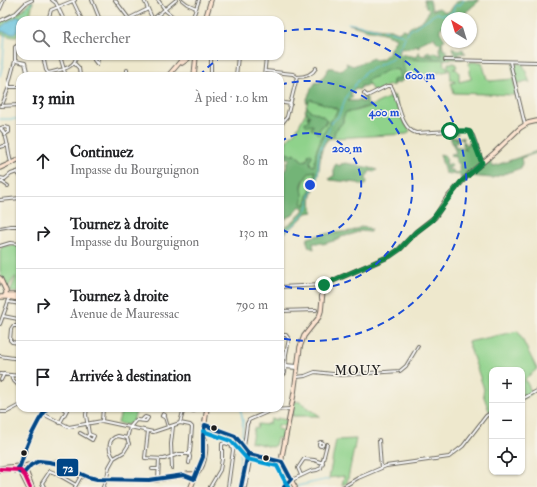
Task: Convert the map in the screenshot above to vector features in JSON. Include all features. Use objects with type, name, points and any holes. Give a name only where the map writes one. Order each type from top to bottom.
[{"type":"street","points":[[0,9],[4,0]]},
{"type":"street","points":[[0,16],[1,21],[32,0]]},
{"type":"street","points":[[52,0],[58,7],[62,16]]},
{"type":"street","points":[[49,16],[51,10],[74,0],[80,16]]},
{"type":"street","points":[[92,0],[98,16]]},
{"type":"street","points":[[115,0],[128,16]]},
{"type":"street","points":[[144,0],[152,16]]},
{"type":"street","points":[[158,0],[173,16]]},
{"type":"street","points":[[157,16],[176,0]]},
{"type":"street","points":[[182,0],[196,8]]},
{"type":"street","points":[[193,16],[199,0]]},
{"type":"street","points":[[206,16],[211,0]]},
{"type":"street","points":[[135,16],[148,9]]},
{"type":"street","points":[[16,47],[16,60]]},
{"type":"street","points":[[44,60],[47,72]]},
{"type":"street","points":[[61,60],[66,72]]},
{"type":"street","points":[[53,72],[74,63],[75,60]]},
{"type":"street","points":[[172,72],[185,60]]},
{"type":"street","points":[[191,60],[193,62],[193,72]]},
{"type":"street","points":[[194,72],[195,60]]},
{"type":"street","points":[[211,60],[211,72]]},
{"type":"street","points":[[236,72],[238,60]]},
{"type":"street","points":[[266,60],[265,71],[274,72]]},
{"type":"street","points":[[445,60],[537,62]]},
{"type":"street","points":[[16,105],[1,105],[9,87],[16,61],[25,63],[27,72]]},
{"type":"street","points":[[510,62],[525,125]]},
{"type":"street","points":[[74,63],[79,68],[80,72]]},
{"type":"street","points":[[284,73],[293,74],[297,77],[306,76],[316,68]]},
{"type":"street","points":[[284,121],[287,117],[291,104],[297,77]]},
{"type":"street","points":[[9,87],[16,86]]},
{"type":"street","points":[[364,94],[367,96],[387,86],[391,86],[403,119],[411,131],[416,133],[469,131],[472,134],[482,163]]},
{"type":"street","points":[[284,103],[291,104]]},
{"type":"street","points":[[284,287],[323,286],[390,256],[400,249],[416,232],[432,220],[461,182],[525,125],[537,121]]},
{"type":"street","points":[[4,135],[9,132],[9,128],[1,128],[8,145],[10,164]]},
{"type":"street","points":[[0,147],[8,145]]},
{"type":"street","points":[[0,168],[16,161]]},
{"type":"street","points":[[8,186],[1,183],[12,174],[16,173]]},
{"type":"street","points":[[0,178],[5,179]]},
{"type":"street","points":[[0,200],[16,198]]},
{"type":"street","points":[[0,228],[16,226]]},
{"type":"street","points":[[0,246],[10,243],[16,244]]},
{"type":"street","points":[[0,278],[9,302],[0,324]]},
{"type":"street","points":[[295,487],[282,461],[297,377],[299,350],[302,340],[320,315],[323,286]]},
{"type":"street","points":[[0,296],[16,295]]},
{"type":"street","points":[[8,296],[16,298]]},
{"type":"street","points":[[9,302],[16,303]]},
{"type":"street","points":[[284,311],[316,310]]},
{"type":"street","points":[[3,316],[16,319]]},
{"type":"street","points":[[16,326],[11,329],[10,340],[16,342]]},
{"type":"street","points":[[284,335],[289,337],[284,374]]},
{"type":"street","points":[[297,377],[315,372],[341,375],[402,370],[418,346]]},
{"type":"street","points":[[0,356],[16,358]]},
{"type":"street","points":[[285,366],[297,367]]},
{"type":"street","points":[[0,374],[16,376]]},
{"type":"street","points":[[1,380],[4,374]]},
{"type":"street","points":[[10,375],[16,384]]},
{"type":"street","points":[[525,397],[537,391]]},
{"type":"street","points":[[0,412],[7,412],[16,408]]},
{"type":"street","points":[[284,409],[291,409]]},
{"type":"street","points":[[60,423],[66,412]]},
{"type":"street","points":[[86,412],[89,434],[87,437]]},
{"type":"street","points":[[102,421],[103,412]]},
{"type":"street","points":[[180,422],[183,412]]},
{"type":"street","points":[[192,487],[203,456],[203,432],[206,412]]},
{"type":"street","points":[[244,448],[248,421],[268,412]]},
{"type":"street","points":[[32,487],[23,467],[22,459],[32,432],[43,414],[69,427],[102,421],[153,432],[180,422],[190,425],[192,427],[189,453],[190,459],[188,463]]},
{"type":"street","points":[[343,487],[358,478],[381,468],[395,464],[443,459],[449,457],[463,446],[489,414]]},
{"type":"street","points":[[164,417],[168,426]]},
{"type":"street","points":[[103,487],[107,479],[109,467],[114,458],[122,454],[128,447],[129,443],[127,438],[130,428],[136,420],[142,420]]},
{"type":"street","points":[[172,468],[171,444],[173,425]]},
{"type":"street","points":[[204,425],[235,436],[251,455],[282,461]]},
{"type":"street","points":[[148,431],[146,458],[164,459],[179,454],[189,453]]},
{"type":"street","points":[[80,433],[92,440],[94,436],[89,434]]},
{"type":"street","points":[[114,458],[110,450],[110,441],[117,436],[127,438]]},
{"type":"street","points":[[379,440],[381,468]]},
{"type":"street","points":[[231,445],[234,442]]},
{"type":"street","points":[[210,487],[220,470],[222,444],[225,443],[231,445]]},
{"type":"street","points":[[317,443],[319,446],[322,445],[327,448]]},
{"type":"street","points":[[284,487],[291,480],[301,475],[312,470],[320,469],[323,463],[327,444]]},
{"type":"street","points":[[228,487],[233,450],[231,445]]},
{"type":"street","points":[[241,487],[248,453]]},
{"type":"street","points":[[245,487],[251,455]]},
{"type":"street","points":[[158,480],[159,459]]},
{"type":"street","points":[[301,475],[298,468],[304,459],[323,463]]},
{"type":"street","points":[[28,487],[18,469],[46,461],[57,463],[81,475],[92,478],[158,480],[198,473]]},
{"type":"street","points":[[0,469],[23,467]]},
{"type":"street","points":[[20,472],[23,467]]},
{"type":"street","points":[[0,469],[20,472]]},
{"type":"street","points":[[152,469],[158,469]]},
{"type":"street","points":[[44,487],[42,483],[50,471],[76,486],[81,475]]},
{"type":"street","points":[[187,475],[194,479]]},
{"type":"green space","points":[[424,0],[430,0],[432,10],[439,8],[446,12],[441,12],[440,32],[441,34],[441,44],[441,48],[446,50],[448,55],[456,53],[452,48],[459,51],[461,49],[464,50],[463,52],[466,53],[457,54],[464,58],[445,60],[402,59],[406,79],[393,84],[395,79],[401,78],[399,70],[394,69],[367,80],[366,81],[369,84],[366,86],[361,86],[359,90],[355,88],[353,92],[350,93],[353,97],[348,101],[357,101],[360,99],[361,102],[363,102],[365,101],[363,98],[365,97],[367,98],[367,104],[371,106],[346,112],[343,122],[335,131],[333,138],[328,139],[325,143],[320,156],[318,175],[312,193],[311,202],[313,212],[307,213],[294,226],[284,233],[284,227],[293,222],[304,209],[300,206],[293,215],[284,219],[284,170],[286,170],[287,162],[290,159],[285,157],[284,152],[291,155],[295,153],[303,161],[307,160],[309,153],[312,155],[310,162],[311,165],[314,166],[316,152],[324,131],[328,127],[330,120],[338,109],[310,99],[308,103],[306,102],[311,89],[316,82],[319,83],[329,68],[341,70],[346,67],[346,63],[353,66],[373,58],[375,60],[382,59],[389,53],[396,39],[395,37],[388,36],[387,34],[349,24],[391,29],[398,32],[403,29],[407,31],[422,21],[429,10],[426,7]],"holes":[[[434,37],[434,39],[441,44],[439,49],[440,54],[442,55],[441,56],[435,52],[431,53],[428,51],[425,54],[434,57],[420,55],[419,52],[417,57],[399,54],[401,47],[408,48],[415,45],[419,47],[419,44]],[[315,171],[315,177],[305,205],[302,203],[302,184],[310,172]]]},
{"type":"green space","points":[[460,0],[480,0],[466,12],[446,12]]},
{"type":"green space","points":[[33,1],[30,16],[16,16],[16,36],[13,37],[0,34],[0,22],[19,11],[20,12]]},
{"type":"green space","points":[[401,59],[443,59],[448,71],[406,79]]},
{"type":"green space","points":[[470,62],[482,62],[487,79],[490,81],[513,79],[517,95],[454,93],[451,83],[456,82],[451,80],[450,70],[448,69],[448,63],[455,63],[457,67],[453,69],[456,69],[459,72],[459,82],[471,79]]},
{"type":"green space","points":[[514,63],[523,64],[530,83],[527,81],[516,84],[512,66]]},
{"type":"green space","points":[[394,68],[399,70],[401,78],[393,80],[393,86],[390,85],[374,92],[366,81],[381,72]]},
{"type":"green space","points":[[394,95],[402,119],[410,131],[407,134],[333,138],[335,131],[343,122],[346,111],[364,108]]},
{"type":"green space","points":[[310,99],[336,109],[338,108],[335,115],[330,120],[328,127],[324,131],[316,152],[315,166],[311,166],[310,162],[312,155],[309,154],[307,160],[303,161],[296,154],[291,155],[284,152],[284,144],[297,129],[306,112],[309,113],[310,116],[308,121],[310,125],[313,125],[319,130],[327,122],[323,116],[309,110],[306,106]]},
{"type":"green space","points":[[307,106],[309,110],[323,116],[327,121],[319,130],[320,133],[318,134],[311,129],[313,125],[307,126],[305,124],[310,116],[309,115],[308,119],[307,118],[308,113],[305,111]]},
{"type":"green space","points":[[445,131],[457,131],[458,134],[454,134],[452,138],[456,137],[464,138],[463,141],[461,138],[456,138],[459,142],[454,143],[457,149],[458,147],[466,150],[463,147],[463,142],[465,142],[466,145],[469,144],[468,142],[475,144],[480,160],[479,164],[462,179],[460,178],[461,175],[459,174],[445,173],[440,154],[445,156],[447,166],[450,163],[452,166],[448,168],[448,170],[453,170],[453,172],[458,173],[461,170],[459,169],[460,164],[456,162],[456,156],[452,157],[450,155],[456,153],[449,134],[445,133]]},
{"type":"green space","points":[[537,151],[537,153],[521,158],[521,168],[492,178],[469,176],[471,172],[488,159],[490,160],[492,166],[494,166]]},
{"type":"green space","points":[[346,163],[377,170],[374,172],[370,171],[366,178],[366,185],[329,179],[334,176],[334,167],[336,164],[340,166],[341,164]]},
{"type":"green space","points":[[315,171],[315,177],[305,205],[302,203],[302,190],[304,183],[310,172]]},
{"type":"green space","points":[[361,227],[369,228],[371,230],[370,232],[360,231],[323,244],[313,243],[314,249],[309,247],[307,242],[308,238],[323,234],[352,231]]},
{"type":"green space","points":[[16,245],[16,277],[7,289],[0,273],[0,250],[3,246]]},
{"type":"green space","points":[[16,277],[16,293],[10,292]]},
{"type":"green space","points":[[518,331],[537,369],[525,379],[525,367],[489,367],[489,411],[483,394],[483,386],[468,342]]},
{"type":"green space","points":[[525,379],[532,393],[525,397]]},
{"type":"green space","points":[[294,401],[300,402],[320,416],[292,416]]},
{"type":"green space","points":[[121,412],[136,412],[133,421],[127,425],[118,423]]},
{"type":"green space","points":[[277,418],[287,420],[286,426],[278,425],[277,429],[285,431],[282,439],[277,438],[275,445],[272,447],[251,442],[254,428],[257,429],[258,424],[267,425],[267,423],[270,424],[271,419],[277,420]]},
{"type":"green space","points":[[356,439],[347,483],[342,486],[344,476],[329,478],[336,440]]},
{"type":"water","points":[[16,17],[16,32],[12,34],[0,31],[0,28]]},
{"type":"waterway","points":[[284,231],[294,225],[307,209],[312,189],[318,175],[319,152],[332,122],[338,117],[347,95],[365,72],[392,59],[402,44],[407,32],[437,13],[443,15],[452,13],[455,5],[460,5],[464,0]]},
{"type":"waterway","points":[[21,16],[32,2]]},
{"type":"waterway","points":[[348,23],[403,35]]},
{"type":"waterway","points":[[0,76],[3,63],[5,34]]},
{"type":"waterway","points":[[0,119],[16,119]]},
{"type":"waterway","points":[[241,412],[243,421],[242,443]]},
{"type":"waterway","points":[[238,487],[241,446]]},
{"type":"waterway","points":[[297,486],[329,479]]},
{"type":"transit line","name":"72","points":[[44,412],[31,436],[18,468],[19,472],[24,473],[31,465],[39,461],[59,464],[88,477],[97,479],[149,480],[184,475],[194,479],[203,457],[203,435],[205,425]]},
{"type":"transit line","name":"72","points":[[205,425],[235,436],[249,454],[282,462],[291,479],[284,487]]},
{"type":"transit line","points":[[203,431],[231,441],[247,459],[277,466],[288,487]]},
{"type":"transit line","name":"72","points":[[241,487],[248,453]]},
{"type":"transit line","points":[[0,469],[20,470],[25,476],[30,487]]},
{"type":"district","name":"MOUY","points":[[358,370]]},
{"type":"route","points":[[324,285],[325,286],[330,282],[390,256],[400,249],[412,235],[432,220],[447,198],[461,182],[482,163],[473,136],[469,131],[450,131]]}]
